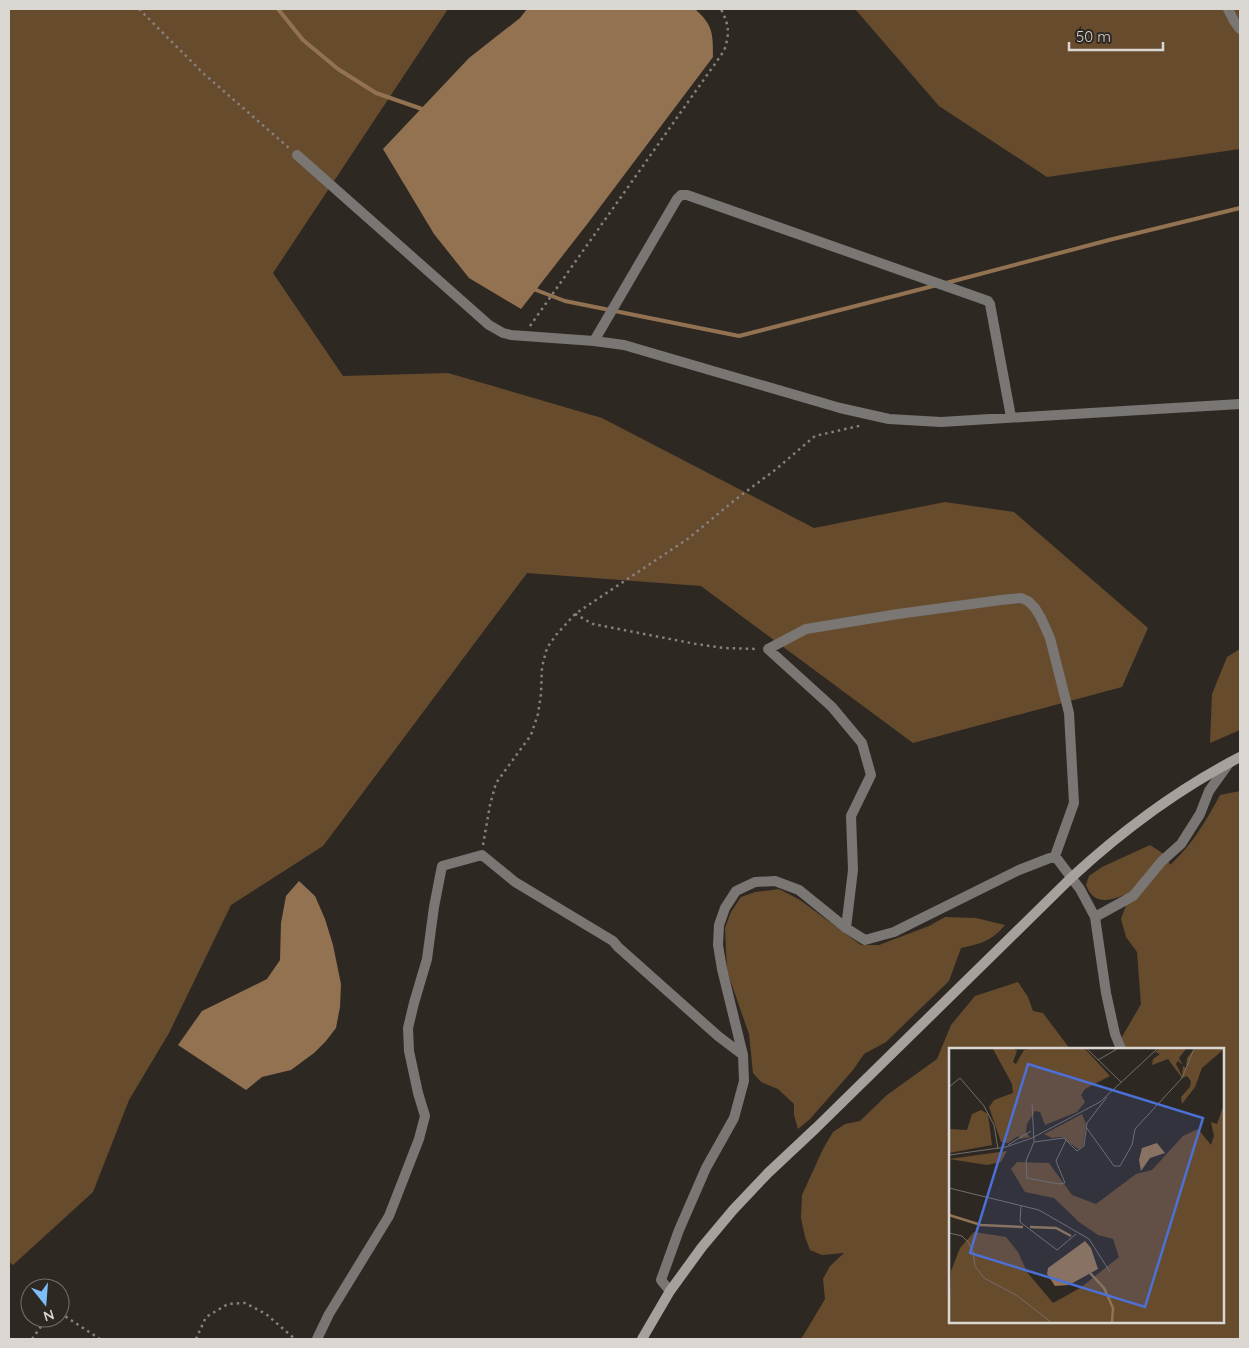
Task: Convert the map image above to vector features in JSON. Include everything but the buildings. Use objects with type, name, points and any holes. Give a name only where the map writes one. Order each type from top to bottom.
[{"type":"street","points":[[1228,9],[1240,29]]},
{"type":"street","points":[[297,155],[489,325],[503,333],[624,345],[831,406],[888,419],[940,422],[1240,404]]},
{"type":"street","points":[[594,341],[677,199],[681,195],[687,195],[988,301],[1011,417]]},
{"type":"street","points":[[670,1291],[662,1280],[679,1230],[706,1168],[734,1118],[744,1080],[743,1054],[718,945],[719,926],[725,908],[736,891],[755,882],[775,881],[799,890],[846,928],[865,940],[894,932],[1019,870],[1055,856],[1074,803],[1069,713],[1050,638],[1042,618],[1036,608],[1028,601],[1020,598],[1002,600],[806,629],[768,649],[832,707],[862,743],[871,775],[851,816],[853,870],[846,928]]},
{"type":"street","points":[[642,1339],[670,1291],[702,1247],[733,1210],[1072,877],[1104,848],[1161,803],[1240,757]]},
{"type":"street","points":[[1095,917],[1134,896],[1162,861],[1181,844],[1200,814],[1209,791],[1228,763]]},
{"type":"street","points":[[317,1339],[389,1216],[419,1139],[425,1116],[409,1051],[408,1028],[427,960],[442,866],[482,856],[515,882],[613,940],[618,948],[718,1036],[743,1054]]},
{"type":"street","points":[[1055,856],[1080,889],[1095,917],[1106,994],[1115,1034],[1121,1048]]},
{"type":"path","points":[[139,9],[203,73],[297,155]]},
{"type":"path","points":[[523,336],[724,51],[728,40],[728,23],[721,9]]},
{"type":"path","points":[[482,856],[490,805],[496,783],[531,734],[538,714],[542,667],[547,648],[556,635],[575,614],[689,538],[815,436],[870,423]]},
{"type":"path","points":[[575,614],[593,624],[696,644],[724,648],[768,649]]},
{"type":"path","points":[[196,1339],[206,1317],[228,1304],[245,1303],[266,1314],[295,1339]]},
{"type":"path","points":[[70,1320],[100,1339]]},
{"type":"path","points":[[32,1339],[39,1328]]},
{"type":"shaded area","points":[[9,9],[448,9],[273,273],[343,376],[448,373],[602,418],[814,528],[945,502],[1014,512],[1148,628],[1122,687],[913,743],[701,586],[527,573],[323,846],[231,905],[169,1033],[129,1100],[93,1192],[13,1265],[9,1262]]},
{"type":"shaded area","points":[[527,9],[695,9],[711,30],[713,57],[521,309],[469,278],[434,234],[383,149],[469,58],[520,18]]},
{"type":"shaded area","points":[[855,9],[1240,9],[1240,149],[1047,177],[939,106]]},
{"type":"shaded area","points":[[1240,649],[1240,730],[1210,743],[1212,694],[1227,657]]},
{"type":"shaded area","points":[[1240,791],[1240,1339],[800,1339],[825,1299],[823,1279],[830,1266],[844,1253],[822,1255],[810,1250],[801,1218],[802,1195],[833,1132],[845,1124],[860,1121],[887,1095],[937,1059],[951,1025],[975,996],[1018,982],[1028,997],[1033,1011],[1043,1013],[1069,1048],[949,1048],[949,1323],[1224,1323],[1224,1048],[1116,1048],[1141,1004],[1137,952],[1126,937],[1121,919],[1128,900],[1124,895],[1102,900],[1093,896],[1086,885],[1089,876],[1102,867],[1150,845],[1167,856],[1170,865],[1198,832],[1220,795]]},
{"type":"shaded area","points":[[299,881],[315,896],[333,945],[341,984],[340,1007],[336,1028],[314,1053],[291,1070],[262,1077],[246,1090],[178,1045],[202,1011],[267,979],[280,960],[281,923],[286,896]]},
{"type":"shaded area","points":[[779,889],[800,900],[861,945],[879,945],[929,926],[945,917],[976,918],[1005,925],[995,935],[985,941],[961,948],[949,981],[886,1042],[864,1054],[853,1070],[810,1119],[798,1129],[794,1115],[794,1104],[778,1089],[761,1082],[753,1073],[749,1034],[727,971],[725,928],[731,912],[741,897],[755,892]]},
{"type":"waterway","points":[[278,9],[303,40],[338,69],[376,93],[425,110]]},
{"type":"waterway","points":[[946,283],[1240,208]]},
{"type":"waterway","points":[[535,287],[536,290],[565,301],[739,336],[937,285]]}]
